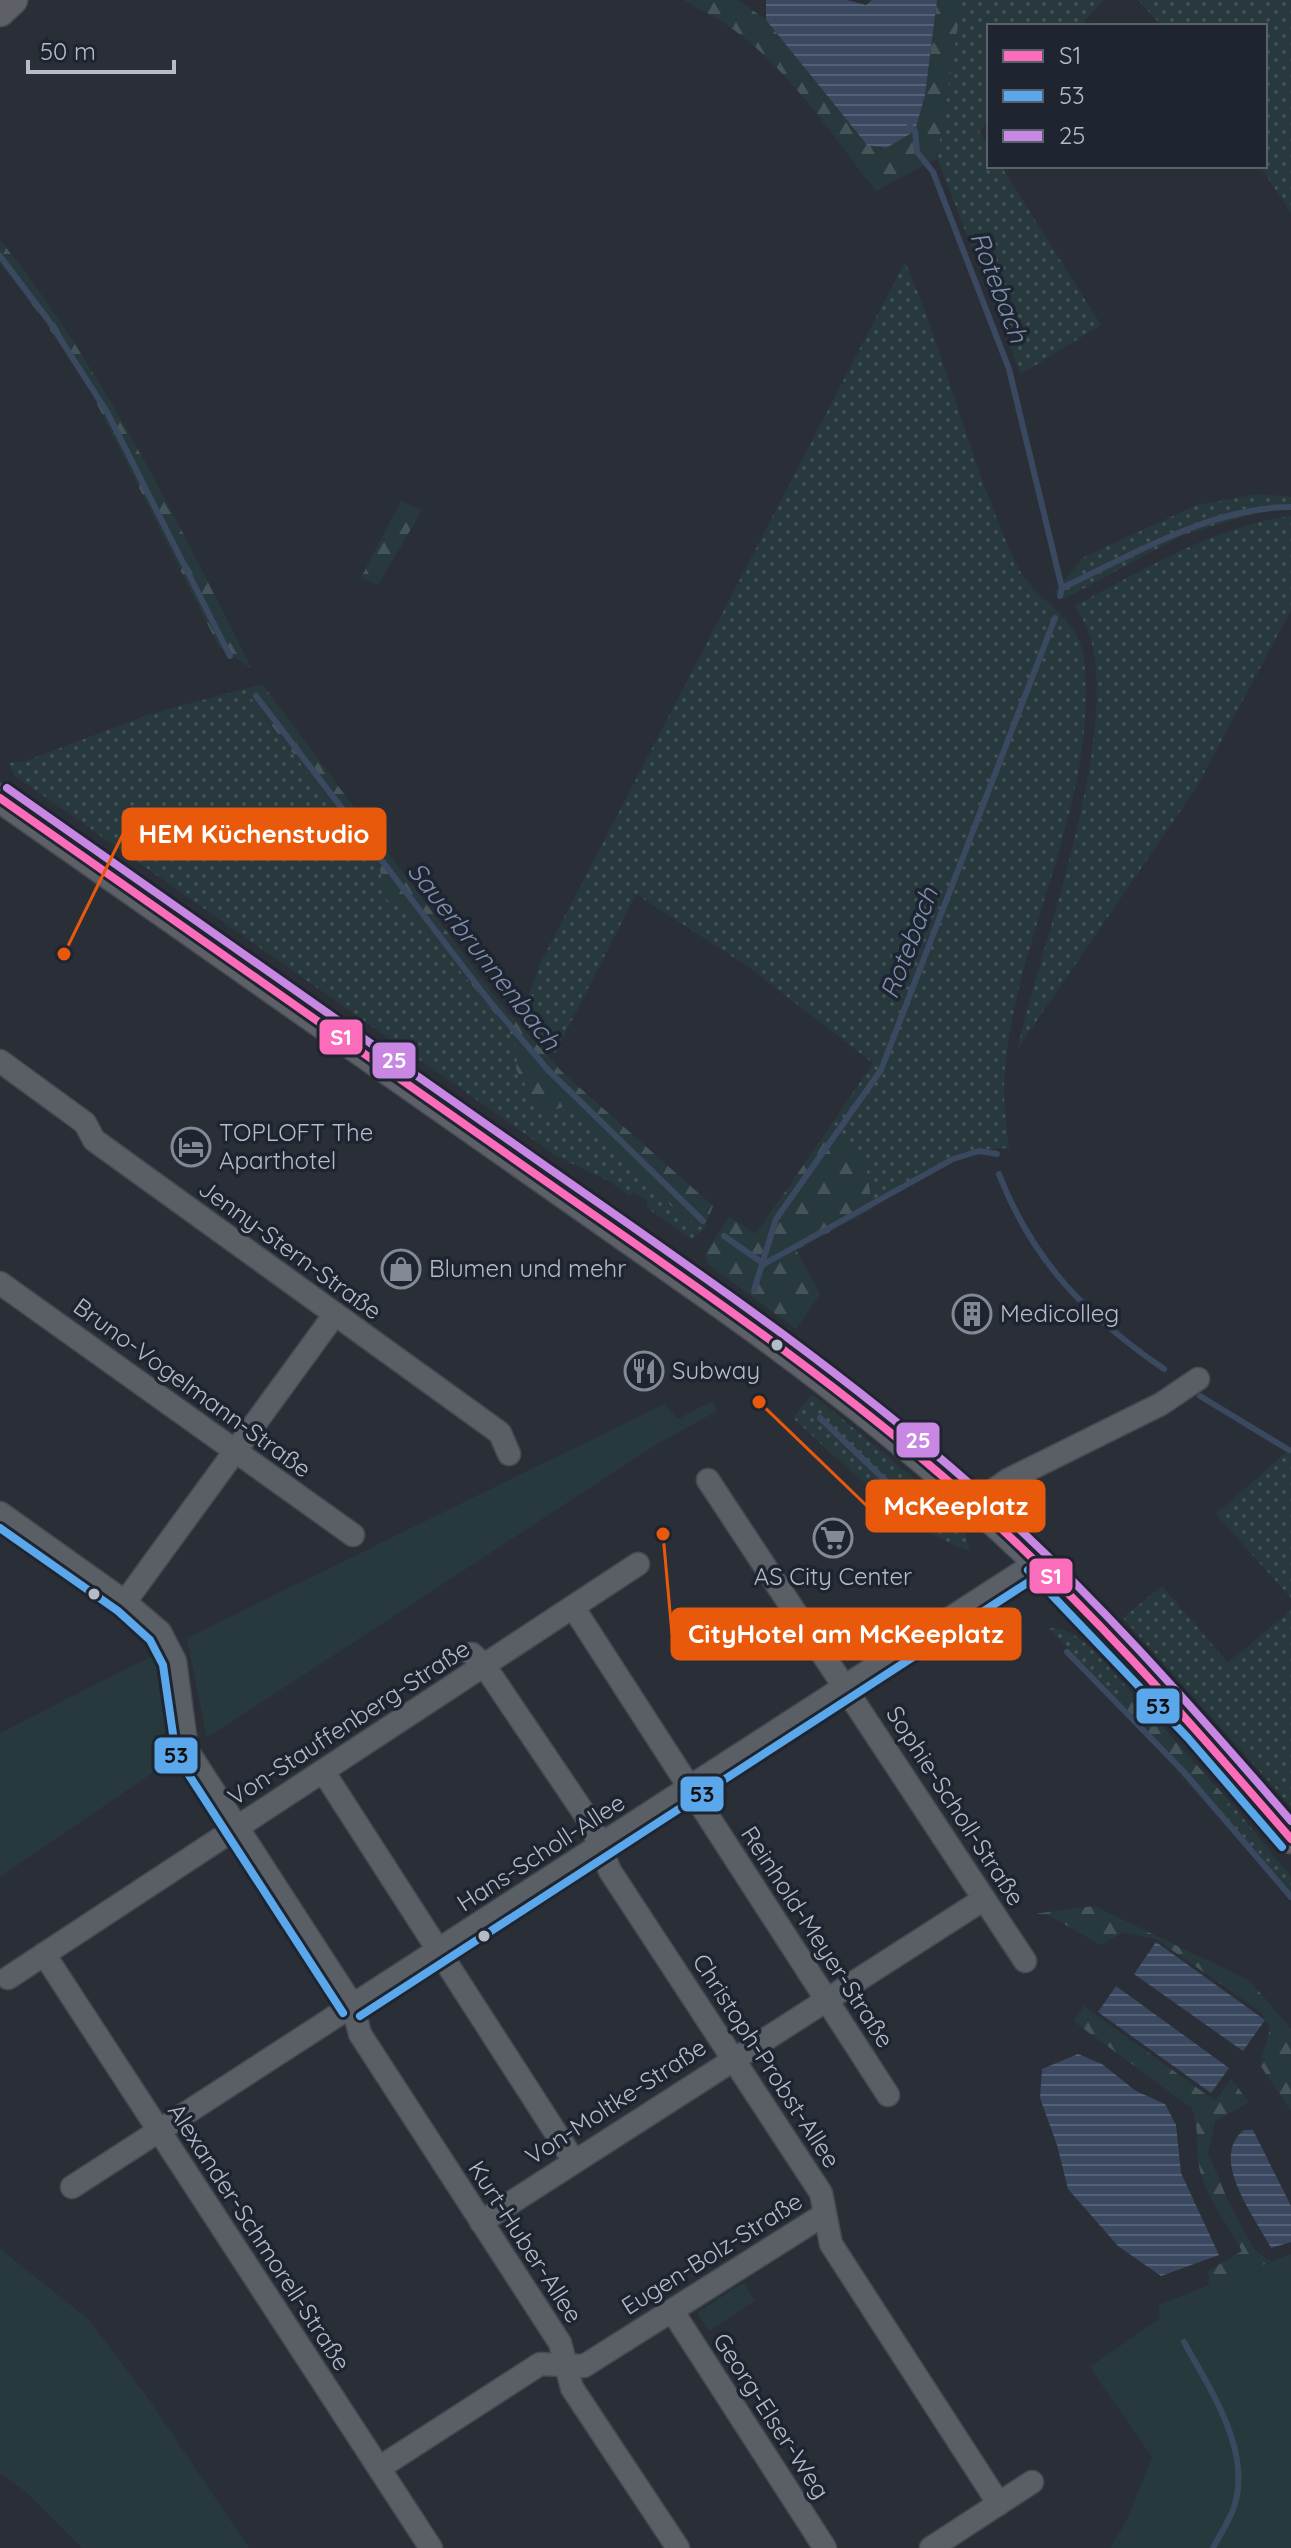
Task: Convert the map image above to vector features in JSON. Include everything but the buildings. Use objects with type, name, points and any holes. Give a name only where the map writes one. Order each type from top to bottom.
[{"type":"main road","points":[[0,12],[13,0]]},
{"type":"main road","points":[[0,798],[733,1312],[836,1390],[974,1504],[1037,1562],[1187,1719],[1291,1839]]},
{"type":"street","name":"Jenny-Stern-Straße","points":[[0,1061],[85,1123],[94,1140],[500,1433],[509,1454]]},
{"type":"street","name":"Bruno-Vogelmann-Straße","points":[[0,1283],[353,1535]]},
{"type":"street","points":[[125,1602],[335,1314]]},
{"type":"street","points":[[974,1504],[1008,1480],[1161,1404],[1198,1379]]},
{"type":"street","name":"Sophie-Scholl-Straße","points":[[708,1480],[1025,1961]]},
{"type":"street","name":"Kurt-Huber-Allee","points":[[0,1513],[125,1602],[160,1632],[175,1661],[187,1750],[353,2006],[360,2034],[560,2343],[572,2388],[678,2548]]},
{"type":"street","name":"Hans-Scholl-Allee","points":[[72,2187],[1037,1562]]},
{"type":"street","name":"Von-Stauffenberg-Straße","points":[[8,1978],[323,1771],[478,1660],[573,1607],[638,1564]]},
{"type":"street","name":"Reinhold-Meyer-Straße","points":[[573,1607],[888,2095]]},
{"type":"street","name":"Christoph-Probst-Allee","points":[[478,1660],[590,1822],[610,1871],[821,2193],[831,2244],[999,2504]]},
{"type":"street","points":[[323,1771],[574,2161]]},
{"type":"street","name":"Von-Moltke-Straße","points":[[481,2222],[984,1899]]},
{"type":"street","name":"Alexander-Schmorell-Straße","points":[[44,1954],[431,2548]]},
{"type":"street","name":"Eugen-Bolz-Straße","points":[[379,2468],[540,2364],[584,2366],[825,2214]]},
{"type":"street","name":"Georg-Elser-Weg","points":[[673,2312],[825,2548]]},
{"type":"street","points":[[931,2548],[1032,2482]]},
{"type":"green space","points":[[684,0],[739,0],[766,20],[862,140],[881,149],[925,95],[937,0],[962,0],[937,158],[876,191],[808,102],[770,61],[727,25]]},
{"type":"green space","points":[[962,0],[1104,0],[1082,24],[987,24],[987,124],[979,132],[987,144],[987,168],[1002,168],[1101,325],[1021,374],[937,158]]},
{"type":"green space","points":[[1138,0],[1291,0],[1291,213],[1261,168],[1267,168],[1267,24],[1160,24]]},
{"type":"green space","points":[[0,240],[72,340],[137,447],[251,668],[219,647],[93,396],[43,319],[0,263]]},
{"type":"green space","points":[[905,262],[1016,564],[1034,589],[1074,631],[1081,645],[1085,713],[1079,765],[1068,816],[1012,1018],[1004,1079],[1009,1148],[965,1151],[872,1201],[864,1156],[829,1128],[873,1063],[750,968],[636,894],[555,1053],[521,1015],[541,962]]},
{"type":"green space","points":[[1259,494],[1291,497],[1291,506],[1181,536],[1064,599],[1054,592],[1084,557],[1197,505]]},
{"type":"green space","points":[[401,501],[422,510],[378,585],[361,578]]},
{"type":"green space","points":[[1291,516],[1291,610],[1196,788],[1018,1048],[1079,820],[1091,755],[1097,695],[1092,644],[1074,606],[1206,540],[1262,521]]},
{"type":"green space","points":[[262,684],[500,1003],[562,1072],[713,1206],[704,1229],[670,1205],[592,1123],[564,1107],[542,1113],[516,1069],[518,1052],[509,1031],[412,911],[387,900],[379,866],[244,689]]},
{"type":"green space","points":[[244,689],[379,867],[390,899],[411,911],[509,1031],[518,1052],[516,1069],[554,1108],[569,1110],[600,1131],[668,1203],[704,1229],[691,1239],[646,1207],[648,1202],[634,1192],[630,1196],[609,1181],[558,1157],[14,775],[9,763],[26,761],[150,714]]},
{"type":"green space","points":[[829,1128],[864,1156],[873,1209],[796,1250],[820,1294],[796,1329],[708,1264],[705,1254],[729,1217],[756,1234]]},
{"type":"green space","points":[[812,1394],[952,1510],[964,1527],[970,1551],[925,1529],[901,1512],[793,1418]]},
{"type":"green space","points":[[712,1401],[717,1411],[654,1446],[207,1738],[187,1638],[664,1404],[678,1419]]},
{"type":"green space","points":[[1291,1451],[1291,1598],[1216,1514]]},
{"type":"green space","points":[[1162,1586],[1228,1663],[1291,1610],[1291,1806],[1123,1618]]},
{"type":"green space","points":[[1049,1628],[1071,1633],[1101,1658],[1125,1685],[1113,1699]]},
{"type":"green space","points":[[160,1652],[180,1754],[0,1877],[0,1733]]},
{"type":"green space","points":[[1125,1685],[1230,1802],[1216,1815],[1113,1699]]},
{"type":"green space","points":[[1230,1802],[1291,1877],[1291,1898],[1216,1815]]},
{"type":"green space","points":[[1094,1906],[1250,1981],[1291,2029],[1291,2111],[1260,2065],[1270,2029],[1261,2012],[1156,1939],[1123,1932],[1101,1945],[1048,1915],[1034,1914]]},
{"type":"green space","points":[[1084,2006],[1215,2101],[1231,2079],[1249,2102],[1215,2121],[1208,2153],[1229,2203],[1254,2249],[1268,2260],[1283,2265],[1211,2296],[1208,2271],[1242,2251],[1203,2181],[1192,2108],[1073,2021]]},
{"type":"green space","points":[[0,2249],[88,2319],[145,2394],[249,2548],[82,2548],[26,2492],[0,2473]]},
{"type":"green space","points":[[1291,2254],[1291,2548],[1110,2548],[1127,2520],[1152,2457],[1090,2367],[1160,2318],[1158,2305]]},
{"type":"green space","points":[[743,2283],[755,2301],[709,2331],[697,2313]]},
{"type":"water","points":[[766,0],[847,0],[866,5],[872,0],[937,0],[925,95],[915,131],[886,148],[867,145],[766,20]]},
{"type":"water","points":[[1156,1942],[1265,2020],[1243,2051],[1134,1974]]},
{"type":"water","points":[[1116,1986],[1229,2068],[1211,2093],[1098,2012]]},
{"type":"water","points":[[1078,2054],[1102,2064],[1136,2091],[1165,2104],[1176,2125],[1181,2173],[1219,2255],[1161,2276],[1118,2246],[1068,2189],[1057,2145],[1040,2098],[1042,2069]]},
{"type":"water","points":[[1244,2130],[1253,2130],[1291,2206],[1291,2242],[1271,2248],[1238,2188],[1231,2156],[1234,2142]]},
{"type":"waterway","name":"Rotebach","points":[[910,126],[915,131],[917,152],[933,172],[1009,369],[1062,588],[1060,596]]},
{"type":"waterway","name":"Sauerbrunnenbach","points":[[0,256],[49,321],[107,412],[230,656]]},
{"type":"waterway","points":[[1062,588],[1202,524],[1261,509],[1291,507]]},
{"type":"waterway","name":"Rotebach","points":[[754,1290],[776,1219],[881,1070],[1055,618]]},
{"type":"waterway","name":"Sauerbrunnenbach","points":[[256,696],[490,1002],[548,1070],[703,1221]]},
{"type":"waterway","points":[[764,1264],[953,1159],[979,1151],[997,1154]]},
{"type":"waterway","points":[[999,1174],[1028,1234],[1065,1285],[1111,1329],[1164,1369]]},
{"type":"waterway","name":"Sauerbrunnenbach","points":[[724,1236],[764,1264]]},
{"type":"waterway","points":[[1200,1396],[1289,1450]]},
{"type":"waterway","name":"Sauerbrunnenbach","points":[[820,1418],[913,1507]]},
{"type":"waterway","name":"Sauerbrunnenbach","points":[[1067,1652],[1184,1772],[1291,1897]]},
{"type":"waterway","points":[[1184,2342],[1226,2422],[1238,2466],[1238,2488],[1233,2510],[1213,2548]]},
{"type":"transit line","name":"25","points":[[7,788],[708,1280],[868,1399],[970,1484],[1055,1564],[1175,1690],[1291,1821]]},
{"type":"transit line","name":"S1","points":[[0,798],[703,1292],[862,1409],[963,1494],[1092,1617],[1291,1839]]},
{"type":"transit line","name":"53","points":[[0,1528],[118,1611],[150,1640],[163,1665],[176,1755],[343,2013]]},
{"type":"transit line","name":"53","points":[[1028,1570],[1188,1738],[1282,1847]]},
{"type":"transit line","name":"53","points":[[360,2016],[1044,1572]]},
{"type":"place","name":"HEM Küchenstudio","points":[[64,954]]},
{"type":"place","name":"TOPLOFT The Aparthotel","points":[[191,1147]]},
{"type":"place","name":"Blumen und mehr","points":[[401,1269]]},
{"type":"place","name":"Medicolleg","points":[[972,1314]]},
{"type":"place","name":"Subway","points":[[644,1371]]},
{"type":"place","name":"McKeeplatz","points":[[759,1402]]},
{"type":"place","name":"CityHotel am McKeeplatz","points":[[663,1534]]},
{"type":"place","name":"AS City Center","points":[[833,1538]]}]
